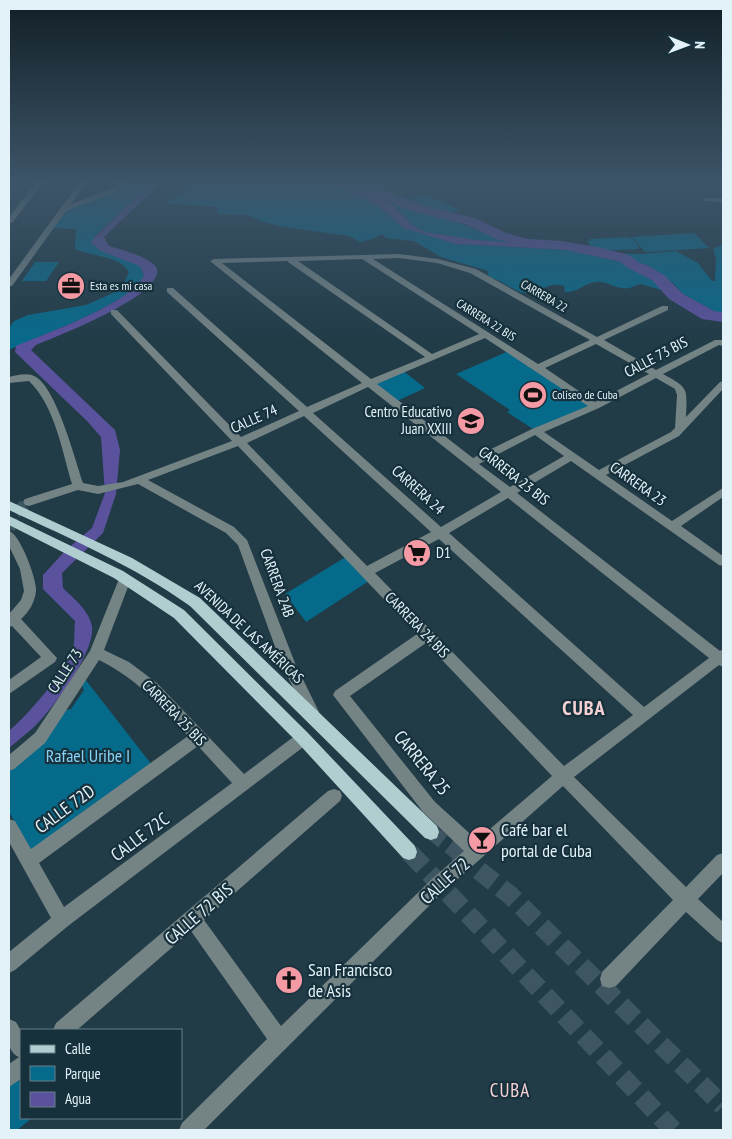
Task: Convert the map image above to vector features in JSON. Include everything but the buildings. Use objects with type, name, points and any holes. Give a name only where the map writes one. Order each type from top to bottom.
[{"type":"main road","name":"AVENIDA DE LAS AMÉRICAS","points":[[9,506],[105,550],[174,586],[195,602],[431,832]]},
{"type":"main road","points":[[9,520],[93,562],[160,599],[193,628],[303,738],[409,852]]},
{"type":"street","points":[[9,284],[44,236]]},
{"type":"street","name":"CARRERA 22","points":[[214,261],[413,256],[473,272],[679,388],[682,395],[680,428]]},
{"type":"street","name":"CARRERA 22 BIS","points":[[364,257],[595,406]]},
{"type":"street","points":[[291,260],[431,357]]},
{"type":"street","name":"CARRERA 23 BIS","points":[[214,261],[722,658]]},
{"type":"street","name":"CARRERA 24","points":[[170,290],[643,715]]},
{"type":"street","points":[[538,368],[665,308]]},
{"type":"street","name":"CARRERA 24 BIS","points":[[114,312],[563,776],[686,900],[723,934]]},
{"type":"street","name":"CALLE 74","points":[[29,502],[78,486],[98,490],[125,485],[139,480],[239,442],[370,383],[485,335]]},
{"type":"street","name":"CALLE 73 BIS","points":[[472,463],[536,431],[595,406],[721,342]]},
{"type":"street","points":[[9,380],[29,378],[38,384],[54,412],[78,486]]},
{"type":"street","points":[[599,474],[675,434],[723,384]]},
{"type":"street","name":"CARRERA 23","points":[[536,431],[723,562]]},
{"type":"street","points":[[366,572],[441,532],[572,456]]},
{"type":"street","name":"CARRERA 24B","points":[[139,480],[230,530],[244,543],[288,663],[316,719]]},
{"type":"street","points":[[673,526],[723,492]]},
{"type":"street","points":[[9,535],[13,555],[28,569],[29,599],[25,607],[11,621],[50,658],[9,688]]},
{"type":"street","name":"CALLE 73","points":[[9,764],[40,738],[96,653],[125,579]]},
{"type":"street","name":"CARRERA 25","points":[[426,635],[340,695],[430,806],[477,852]]},
{"type":"street","name":"CARRERA 25 BIS","points":[[96,653],[124,666],[152,686],[198,738],[243,784]]},
{"type":"street","name":"CALLE 72","points":[[189,1130],[437,886],[563,776],[722,658]]},
{"type":"street","name":"CALLE 72D","points":[[28,861],[198,738]]},
{"type":"street","name":"CALLE 72C","points":[[9,964],[62,920],[296,743]]},
{"type":"street","name":"CALLE 72 BIS","points":[[64,1029],[334,796]]},
{"type":"street","points":[[9,827],[62,920]]},
{"type":"street","points":[[609,979],[723,861]]},
{"type":"street","points":[[193,919],[280,1041]]},
{"type":"street","points":[[9,1029],[20,1046]]},
{"type":"street","points":[[9,1077],[20,1067]]},
{"type":"green space","points":[[76,236],[95,236],[140,266],[144,275],[136,286],[104,308],[9,350],[9,328],[14,321],[28,315],[86,305],[117,291],[124,283],[129,272],[119,262],[75,249]]},
{"type":"green space","points":[[349,236],[378,236],[372,239],[360,242]]},
{"type":"green space","points":[[384,236],[430,236],[456,244],[569,250],[633,265],[671,293],[641,284],[625,288],[599,282],[591,283],[569,292],[565,292],[564,286],[553,285],[535,292],[525,293],[492,278],[488,275],[488,271],[441,257],[414,241],[386,238]]},
{"type":"green space","points":[[451,236],[491,236],[498,239],[546,240],[602,253],[641,254],[676,251],[698,263],[712,281],[715,281],[716,259],[713,249],[723,244],[723,316],[683,294],[673,283],[647,265],[565,246],[475,240]]},
{"type":"green space","points":[[697,236],[709,248],[645,252],[632,237]]},
{"type":"green space","points":[[628,237],[633,239],[639,247],[638,249],[598,251],[593,249],[588,242],[590,239]]},
{"type":"green space","points":[[35,262],[59,262],[46,281],[22,281]]},
{"type":"green space","name":"Coliseo de Cuba","points":[[511,350],[595,406],[536,431],[507,412],[510,410],[456,374]]},
{"type":"green space","points":[[402,370],[425,388],[395,402],[370,383]]},
{"type":"green space","points":[[349,555],[372,579],[306,622],[285,594]]},
{"type":"green space","name":"Rafael Uribe I","points":[[85,679],[152,765],[32,851],[9,812],[9,771],[45,742],[66,710],[71,709],[84,690],[82,686]]},
{"type":"green space","points":[[14,1073],[20,1083],[20,1119],[31,1119],[17,1130],[9,1130],[9,1077]]},
{"type":"water","points":[[96,236],[105,236],[109,246],[136,254],[150,261],[157,269],[154,280],[144,291],[127,303],[107,314],[36,345],[31,350],[115,430],[120,450],[116,494],[103,533],[62,573],[63,588],[80,605],[91,621],[91,638],[87,651],[70,681],[50,709],[33,728],[9,748],[9,731],[26,715],[54,681],[63,669],[74,646],[75,621],[43,589],[43,575],[67,549],[92,528],[105,493],[101,437],[87,421],[15,352],[16,346],[66,326],[106,307],[136,286],[144,275],[140,266],[101,251],[91,243]]},
{"type":"water","points":[[430,236],[451,236],[475,240],[565,246],[647,265],[665,276],[683,294],[723,316],[723,322],[675,296],[633,265],[623,262],[569,250],[456,244]]},
{"type":"waterway","points":[[502,236],[528,243],[561,245],[624,258],[633,265],[657,277],[675,296],[708,315],[723,317]]},
{"type":"tunnel","points":[[9,529],[14,514],[29,502]]},
{"type":"tunnel","points":[[431,832],[459,854]]},
{"type":"tunnel","points":[[410,853],[673,1130]]},
{"type":"tunnel","points":[[457,853],[510,895],[723,1106]]},
{"type":"place","name":"Esta es mi casa","points":[[71,286]]},
{"type":"place","name":"Coliseo de Cuba","points":[[533,395]]},
{"type":"place","name":"Centro Educativo Juan XXIII","points":[[471,421]]},
{"type":"place","name":"D1","points":[[417,553]]},
{"type":"place","name":"Café bar el portal de Cuba","points":[[482,840]]},
{"type":"place","name":"San Francisco de Asis","points":[[289,980]]},
{"type":"district","name":"CUBA","points":[[584,708]]},
{"type":"district","name":"CUBA","points":[[510,1090]]}]
